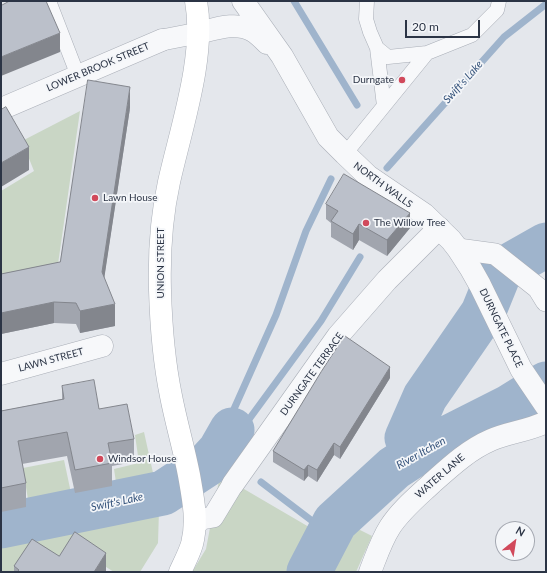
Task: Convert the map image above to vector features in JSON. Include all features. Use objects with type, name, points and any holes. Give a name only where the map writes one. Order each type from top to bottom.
[{"type":"main road","name":"UNION STREET","points":[[180,572],[192,545],[195,525],[194,503],[182,442],[170,395],[160,291],[161,241],[163,213],[168,183],[193,75],[198,34],[198,12],[196,1]]},
{"type":"street","name":"NORTH WALLS","points":[[243,1],[282,56],[328,137],[368,176],[419,211],[439,228]]},
{"type":"street","name":"NORTH WALLS","points":[[198,34],[222,28],[240,26],[253,31],[282,56]]},
{"type":"street","name":"LOWER BROOK STREET","points":[[1,110],[162,40],[198,34]]},
{"type":"street","name":"DURNGATE PLACE","points":[[439,228],[458,249],[471,269],[521,369],[546,406]]},
{"type":"street","name":"DURNGATE TERRACE","points":[[195,525],[202,519],[213,517],[233,484],[338,336],[387,280],[439,228]]},
{"type":"street","points":[[458,249],[495,254],[538,288],[546,301]]},
{"type":"street","name":"LAWN STREET","points":[[1,374],[102,346]]},
{"type":"street","name":"WATER LANE","points":[[370,572],[384,539],[401,513],[414,499],[464,455],[492,439],[525,431],[546,422]]},
{"type":"lane","points":[[49,1],[78,76]]},
{"type":"lane","points":[[367,1],[366,19],[377,48],[384,106]]},
{"type":"lane","points":[[377,48],[388,57],[427,53],[472,35],[497,10],[499,1]]},
{"type":"lane","points":[[345,154],[427,53]]},
{"type":"green space","points":[[80,111],[55,285],[1,295],[1,191],[34,171],[22,141]]},
{"type":"green space","points":[[144,432],[157,491],[159,510],[158,543],[140,572],[114,572],[76,548],[60,572],[1,572],[1,513],[29,506],[23,468],[64,460],[71,493],[117,489],[114,469],[139,463],[135,435]]},
{"type":"green space","points":[[220,475],[321,534],[300,572],[192,572],[206,549]]},
{"type":"green space","points":[[344,522],[372,536],[356,572],[320,572]]},
{"type":"building","points":[[10,1],[46,1],[60,33],[1,57],[1,6]]},
{"type":"building","name":"Lawn House","points":[[88,80],[130,87],[102,272],[115,304],[80,311],[76,303],[54,302],[1,313],[1,274],[60,262]]},
{"type":"building","points":[[6,107],[29,147],[1,163],[1,110]]},
{"type":"building","points":[[344,174],[410,213],[387,240],[359,224],[353,234],[331,221],[338,211],[326,204]]},
{"type":"building","points":[[345,336],[390,367],[340,447],[334,443],[317,470],[308,465],[304,470],[273,451],[321,372]]},
{"type":"building","points":[[94,380],[99,409],[127,404],[134,439],[108,443],[112,463],[75,470],[67,432],[18,441],[26,483],[1,488],[1,411],[64,399],[62,386]]},
{"type":"building","points":[[75,532],[106,553],[94,572],[17,572],[19,570],[14,566],[32,539],[59,556]]},
{"type":"waterway","points":[[294,1],[357,105]]},
{"type":"waterway","name":"Swift's Lake","points":[[387,168],[504,37],[546,4]]},
{"type":"waterway","points":[[232,430],[234,409],[276,315],[306,231],[331,179]]},
{"type":"waterway","points":[[414,455],[407,438],[425,397],[483,313],[500,271],[546,245]]},
{"type":"waterway","name":"Swift's Lake","points":[[232,430],[247,422],[321,321],[360,257]]},
{"type":"waterway","name":"River Itchen","points":[[309,572],[335,522],[394,468],[414,455],[509,407],[546,384]]},
{"type":"waterway","name":"Swift's Lake","points":[[1,526],[163,493],[209,463],[220,451],[232,430]]},
{"type":"waterway","points":[[220,451],[228,457]]},
{"type":"waterway","points":[[261,482],[328,533]]},
{"type":"place","name":"Durngate","points":[[402,80]]},
{"type":"place","name":"Lawn House","points":[[95,198]]},
{"type":"place","name":"The Willow Tree","points":[[366,223]]},
{"type":"place","name":"Windsor House","points":[[100,459]]}]
